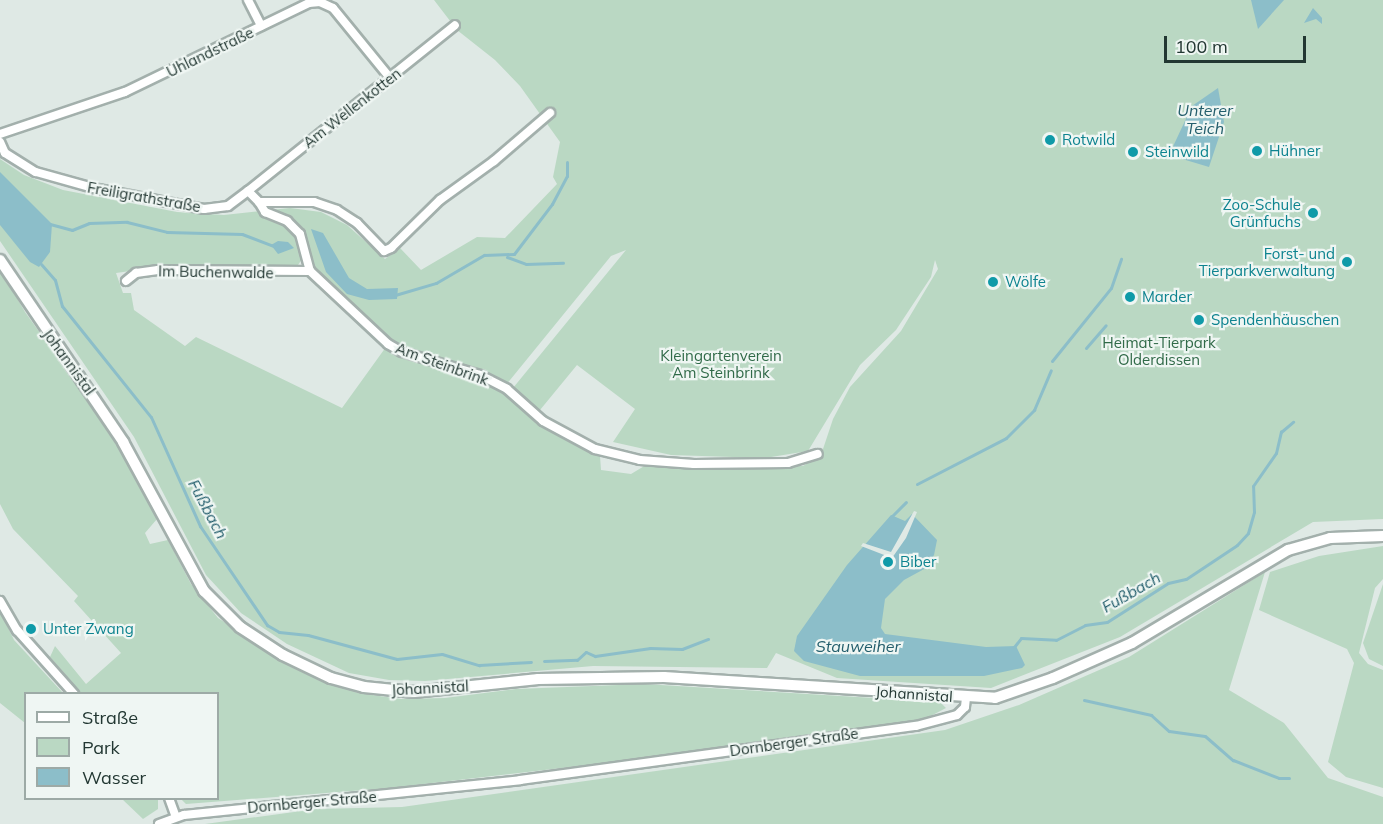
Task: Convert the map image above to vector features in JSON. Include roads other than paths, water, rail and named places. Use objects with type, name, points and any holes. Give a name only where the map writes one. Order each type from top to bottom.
[{"type":"main road","name":"Johannistal","points":[[0,260],[123,442],[204,591],[254,637],[315,671],[364,687],[398,692],[537,679],[664,677],[753,680],[966,698]]},
{"type":"main road","points":[[966,698],[1015,693],[1113,652],[1263,562],[1297,547],[1341,537],[1383,536]]},
{"type":"street","points":[[248,0],[261,26]]},
{"type":"street","name":"Uhlandstraße","points":[[0,134],[125,92],[309,3],[320,2],[340,14],[390,78]]},
{"type":"street","name":"Am Wellenkotten","points":[[248,191],[455,25]]},
{"type":"street","points":[[260,202],[314,202],[337,210],[357,223],[379,248],[387,250],[440,200],[494,161],[550,113]]},
{"type":"street","name":"Freiligrathstraße","points":[[0,142],[5,153],[36,172],[93,188],[204,209],[228,206],[248,191]]},
{"type":"street","points":[[248,191],[260,202],[265,212],[286,220],[300,234],[310,271]]},
{"type":"street","name":"Im Buchenwalde","points":[[126,281],[136,273],[158,270],[310,271]]},
{"type":"street","name":"Am Steinbrink","points":[[310,271],[388,344],[408,354],[480,375],[507,389],[543,421],[595,449],[640,460],[694,464],[788,463],[818,454]]},
{"type":"street","points":[[0,601],[17,630],[73,692]]},
{"type":"street","name":"Dornberger Straße","points":[[159,824],[176,817],[508,781],[916,726],[957,715],[965,707],[966,698]]},
{"type":"street","points":[[170,800],[176,817]]},
{"type":"water","points":[[1251,0],[1284,0],[1258,29]]},
{"type":"water","points":[[1313,8],[1322,18],[1322,24],[1316,19],[1304,23]]},
{"type":"water","name":"Unterer Teich","points":[[1218,88],[1224,122],[1209,167],[1169,155],[1192,106]]},
{"type":"water","points":[[0,172],[52,224],[50,252],[39,267],[30,262],[0,225]]},
{"type":"water","points":[[311,229],[323,233],[349,278],[367,289],[398,288],[397,299],[369,300],[347,294],[326,272]]},
{"type":"water","points":[[278,241],[288,242],[294,248],[278,254],[271,245]]},
{"type":"water","name":"Stauweiher","points":[[912,514],[937,540],[934,555],[926,568],[904,580],[885,599],[881,628],[885,634],[986,647],[1016,646],[1025,665],[1022,668],[984,676],[860,676],[804,661],[794,651],[797,636],[847,565],[891,515],[905,521]]},
{"type":"waterway","points":[[395,295],[436,283],[484,255],[514,254],[552,204],[567,176],[567,162]]},
{"type":"waterway","points":[[50,224],[72,230],[89,223],[127,222],[167,232],[242,234],[274,246]]},
{"type":"waterway","points":[[507,257],[526,264],[563,263]]},
{"type":"waterway","points":[[1052,361],[1111,288],[1121,259]]},
{"type":"waterway","name":"Fußbach","points":[[41,264],[55,280],[62,306],[151,417],[200,526],[267,625],[279,632],[308,635],[397,659],[442,654],[479,665],[531,662]]},
{"type":"waterway","points":[[1086,348],[1106,325]]},
{"type":"waterway","points":[[917,484],[1006,438],[1034,410],[1051,370]]},
{"type":"waterway","name":"Fußbach","points":[[1014,647],[1021,638],[1056,640],[1085,625],[1107,622],[1168,583],[1186,579],[1237,545],[1248,533],[1254,512],[1253,486],[1276,453],[1281,432],[1293,422]]},
{"type":"waterway","points":[[891,517],[906,502]]},
{"type":"waterway","name":"Fußbach","points":[[544,661],[577,660],[586,652],[595,656],[650,648],[682,649],[708,639]]},
{"type":"waterway","points":[[1084,700],[1151,715],[1169,731],[1205,736],[1233,760],[1279,778],[1289,778]]},
{"type":"place","name":"Rotwild","points":[[1050,140]]},
{"type":"place","name":"Hühner","points":[[1257,151]]},
{"type":"place","name":"Steinwild","points":[[1133,152]]},
{"type":"place","name":"Zoo-Schule Grünfuchs","points":[[1313,213]]},
{"type":"place","name":"Forst- und Tierparkverwaltung","points":[[1347,262]]},
{"type":"place","name":"Wölfe","points":[[993,282]]},
{"type":"place","name":"Marder","points":[[1130,297]]},
{"type":"place","name":"Spendenhäuschen","points":[[1199,320]]},
{"type":"place","name":"Biber","points":[[888,562]]},
{"type":"place","name":"Unter Zwang","points":[[31,629]]},
{"type":"park label","name":"Heimat-Tierpark Olderdissen","points":[[1159,350]]},
{"type":"park label","name":"Kleingartenverein Am Steinbrink","points":[[721,364]]}]
